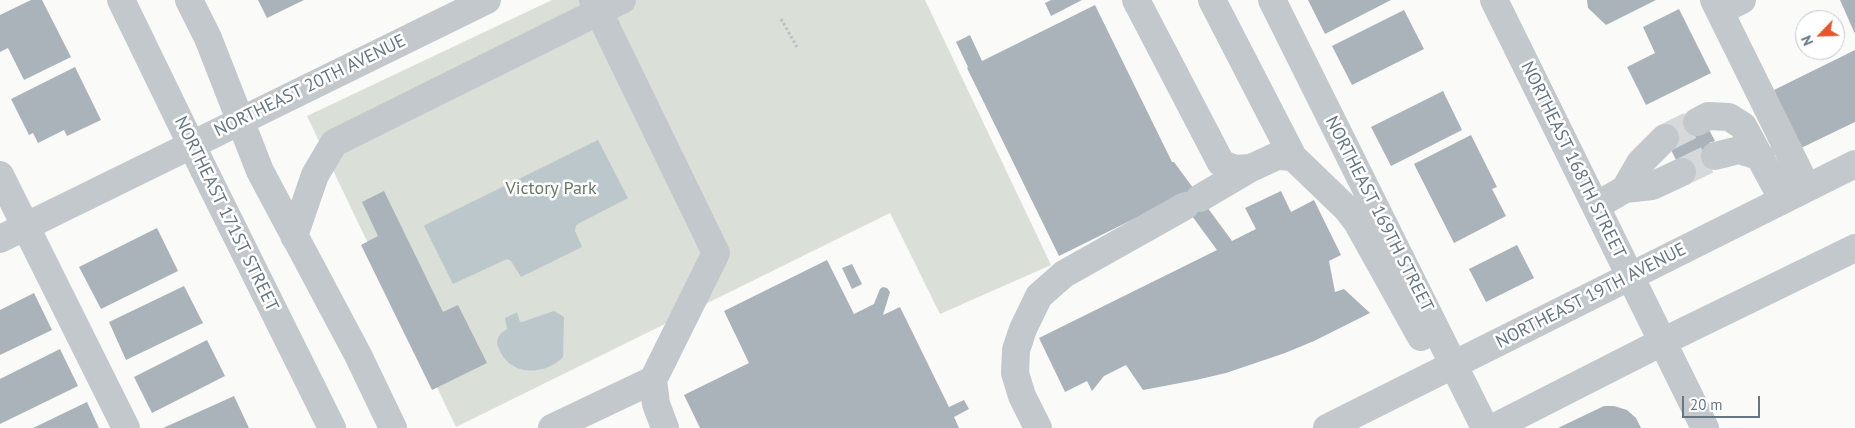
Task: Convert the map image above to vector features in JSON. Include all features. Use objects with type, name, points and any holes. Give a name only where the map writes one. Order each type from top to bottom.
[{"type":"street","name":"NORTHEAST 171ST STREET","points":[[121,0],[332,428]]},
{"type":"street","points":[[189,0],[208,38],[260,171],[358,354],[393,428]]},
{"type":"street","name":"NORTHEAST 20TH AVENUE","points":[[0,239],[486,0]]},
{"type":"street","points":[[1136,0],[1221,163],[1235,169],[1251,168]]},
{"type":"street","points":[[1212,0],[1293,157],[1357,222],[1426,345],[1455,364]]},
{"type":"street","name":"NORTHEAST 169TH STREET","points":[[1272,0],[1455,364],[1485,428]]},
{"type":"street","name":"NORTHEAST 168TH STREET","points":[[1494,0],[1705,428]]},
{"type":"street","points":[[294,236],[315,175],[334,143],[604,4],[716,253],[653,380],[656,404],[665,428]]},
{"type":"street","points":[[1725,4],[1807,188]]},
{"type":"street","points":[[1697,122],[1708,116],[1729,117],[1743,126],[1783,200]]},
{"type":"street","points":[[1625,189],[1640,163],[1665,138]]},
{"type":"street","points":[[1715,156],[1738,150],[1761,157]]},
{"type":"street","points":[[1038,428],[1022,396],[1015,373],[1016,350],[1023,329],[1039,296],[1064,274],[1251,168],[1277,156],[1293,157]]},
{"type":"street","name":"NORTHEAST 19TH AVENUE","points":[[1326,428],[1855,164]]},
{"type":"street","points":[[1596,206],[1625,189],[1652,186],[1682,172]]},
{"type":"street","points":[[0,175],[126,428]]},
{"type":"street","points":[[1493,428],[1662,342],[1855,248]]},
{"type":"street","points":[[552,428],[653,380]]},
{"type":"path","points":[[781,19],[797,47]]},
{"type":"green space","name":"Victory Park","points":[[552,0],[925,0],[1051,265],[940,314],[890,213],[456,427],[307,116]]},
{"type":"shaded area","points":[[598,140],[628,198],[576,225],[575,231],[582,247],[521,277],[511,261],[507,259],[453,284],[425,225]]},
{"type":"shaded area","points":[[554,311],[564,317],[563,357],[548,367],[530,371],[521,369],[505,359],[497,342],[500,335],[507,329],[505,318],[517,312],[520,322],[522,322]]},
{"type":"building","points":[[31,0],[42,0],[71,57],[24,80],[8,48],[0,52],[0,15]]},
{"type":"building","points":[[258,0],[304,0],[267,18]]},
{"type":"building","points":[[1051,0],[1082,0],[1051,16],[1045,3]]},
{"type":"building","points":[[1308,0],[1391,0],[1325,34]]},
{"type":"building","points":[[1587,0],[1656,0],[1606,25],[1588,8]]},
{"type":"building","points":[[1840,0],[1855,0],[1855,34],[1845,10]]},
{"type":"building","points":[[1095,5],[1172,162],[1174,162],[1232,241],[1256,229],[1245,208],[1281,191],[1291,212],[1314,200],[1341,255],[1329,261],[1335,292],[1344,289],[1370,313],[1314,341],[1226,373],[1143,390],[1126,365],[1104,376],[1092,391],[1087,381],[1065,392],[1039,338],[1217,250],[1178,197],[1059,256],[956,42],[970,35],[982,61]]},
{"type":"building","points":[[1679,9],[1711,73],[1646,105],[1627,67],[1655,53],[1643,27]]},
{"type":"building","points":[[1404,10],[1424,49],[1352,85],[1332,46]]},
{"type":"building","points":[[1855,50],[1855,122],[1801,148],[1774,90],[1835,60],[1845,60],[1845,55]]},
{"type":"building","points":[[75,67],[101,120],[67,136],[64,130],[38,143],[33,133],[29,135],[11,99]]},
{"type":"building","points":[[1443,91],[1462,130],[1391,166],[1371,127]]},
{"type":"building","points":[[1694,116],[1706,124],[1715,141],[1709,143],[1715,157],[1683,174],[1662,132]]},
{"type":"building","points":[[1471,135],[1497,187],[1492,189],[1506,216],[1454,243],[1414,164]]},
{"type":"building","points":[[384,191],[443,312],[458,305],[487,363],[432,390],[361,245],[378,236],[362,202]]},
{"type":"building","points":[[157,228],[178,271],[101,309],[79,267]]},
{"type":"building","points":[[1517,245],[1534,278],[1486,302],[1469,269]]},
{"type":"building","points":[[827,260],[854,314],[874,304],[880,289],[883,287],[887,288],[890,292],[883,315],[900,307],[949,407],[964,400],[969,409],[954,417],[959,428],[700,428],[684,395],[749,363],[724,311]]},
{"type":"building","points":[[852,264],[862,284],[852,289],[842,268]]},
{"type":"building","points":[[184,286],[203,323],[126,360],[109,322]]},
{"type":"building","points":[[34,293],[52,330],[0,355],[0,310]]},
{"type":"building","points":[[207,340],[225,376],[152,413],[134,377]]},
{"type":"building","points":[[60,349],[78,386],[0,424],[0,379]]},
{"type":"building","points":[[234,396],[249,428],[163,428]]},
{"type":"building","points":[[87,402],[99,428],[33,428]]},
{"type":"building","points":[[1604,406],[1614,406],[1627,410],[1636,418],[1641,428],[1558,428]]},
{"type":"tunnel","points":[[1665,138],[1697,122]]},
{"type":"tunnel","points":[[1682,172],[1715,156]]}]
